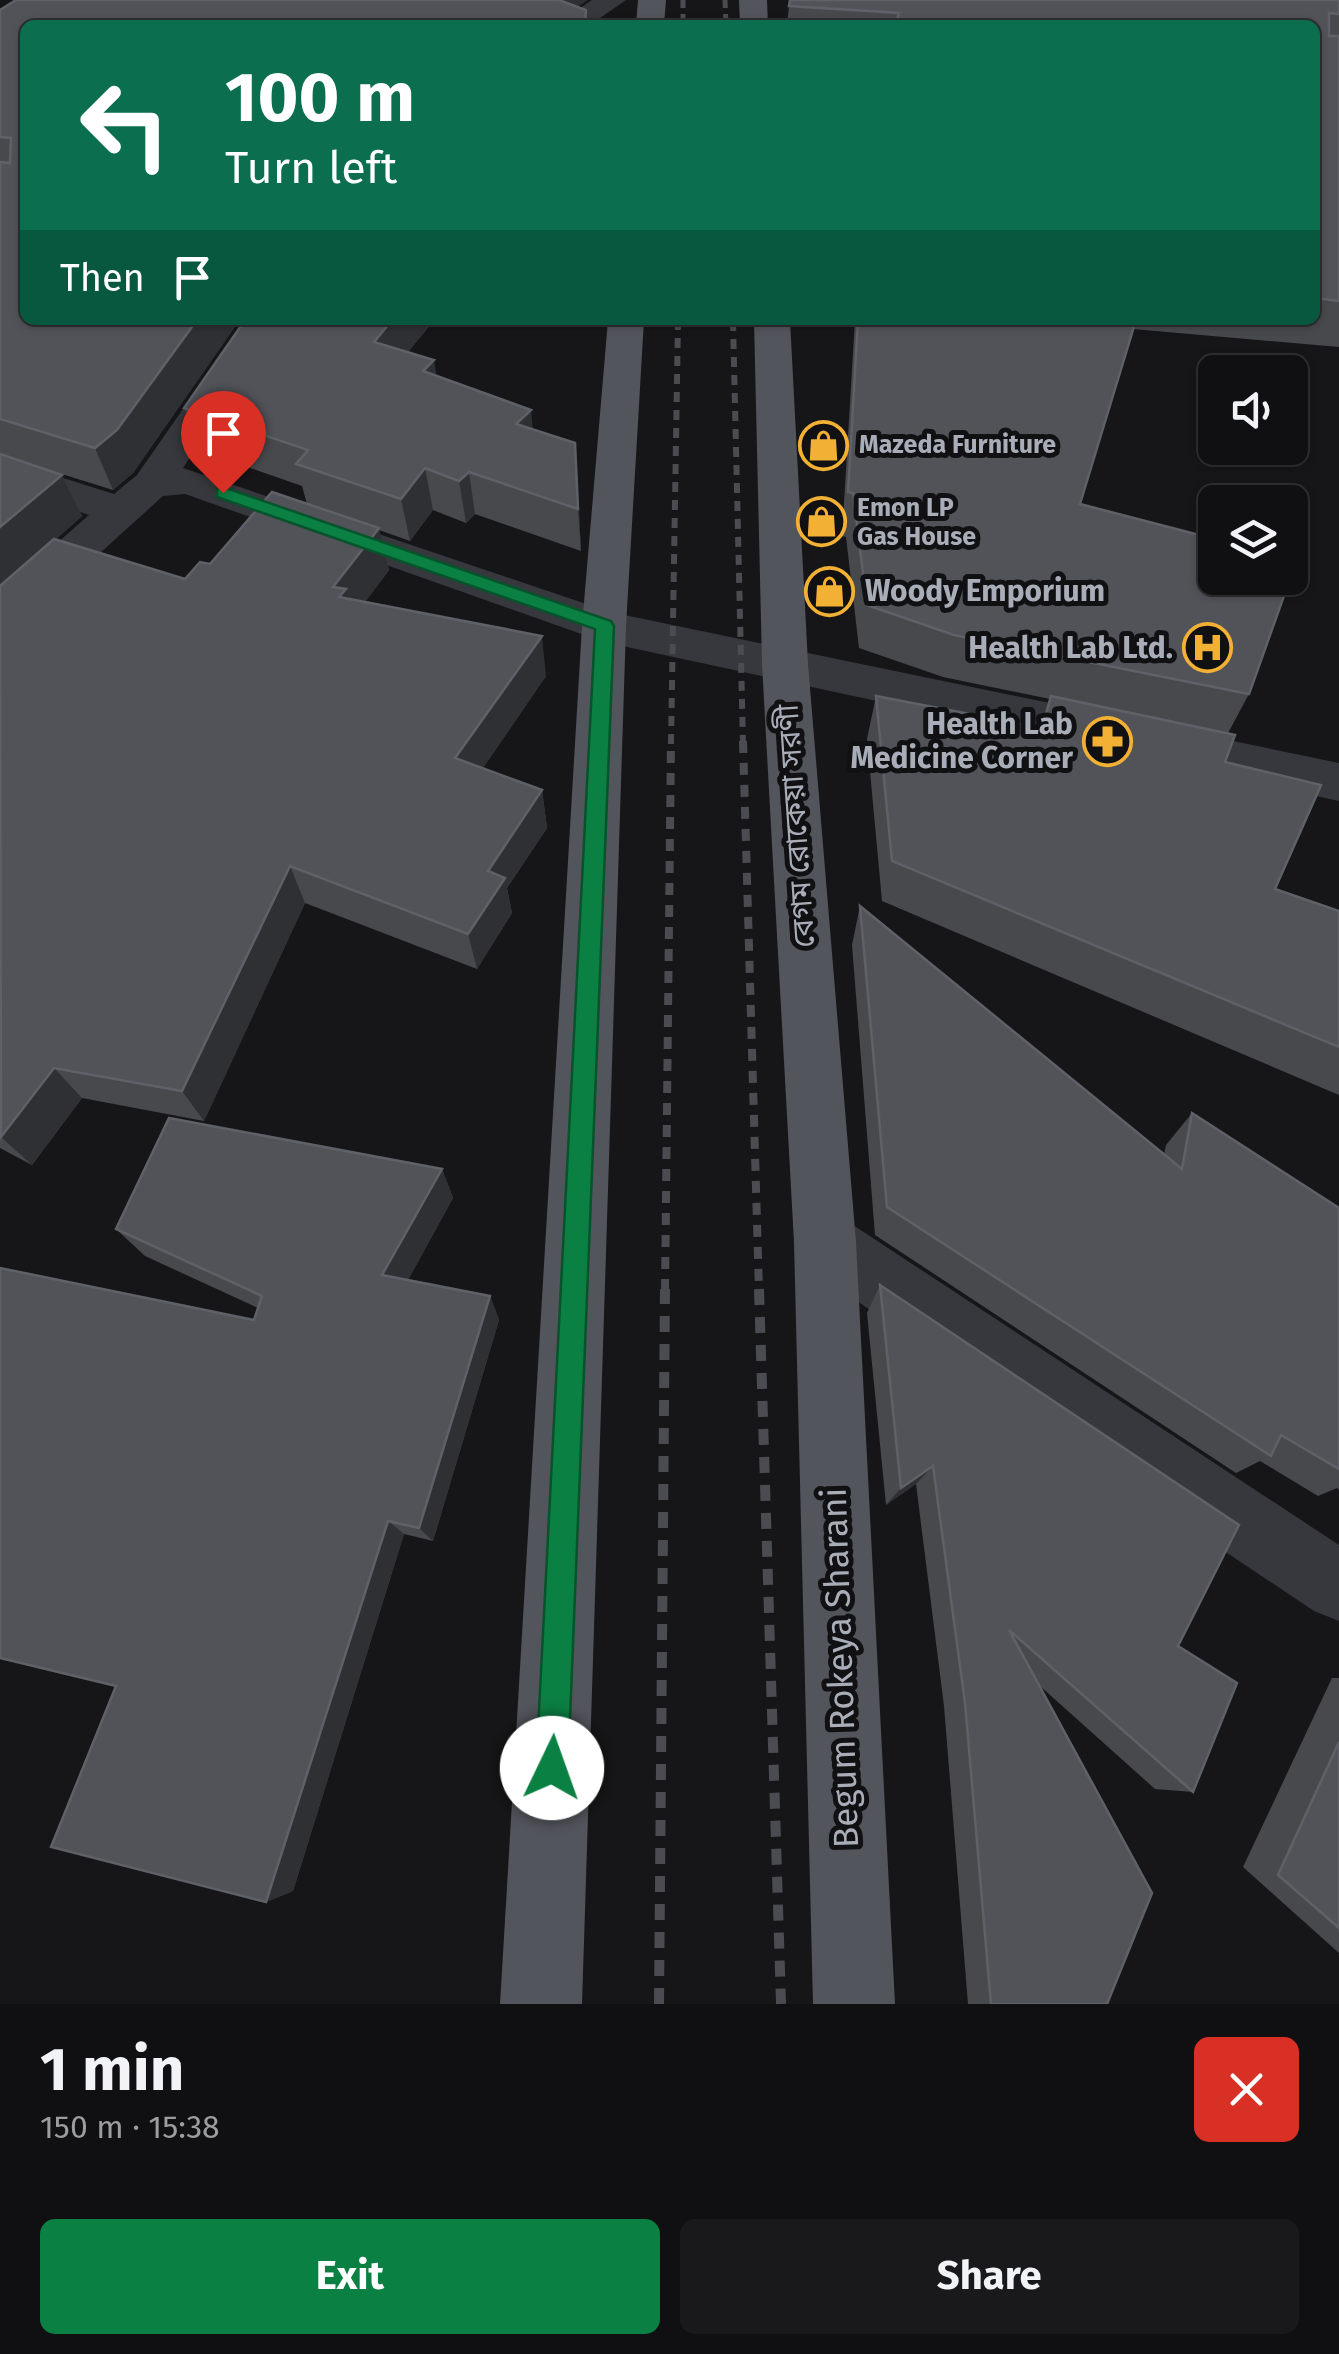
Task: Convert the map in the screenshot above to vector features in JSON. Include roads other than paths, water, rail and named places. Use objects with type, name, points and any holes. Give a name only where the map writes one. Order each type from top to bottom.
[{"type":"main road","points":[[541,2004],[604,626],[626,325]]},
{"type":"main road","name":"বেগম রোকেয়া সরণী","points":[[772,325],[785,664],[825,1242],[826,1332]]},
{"type":"main road","name":"Begum Rokeya Sharani","points":[[826,1332],[854,2004]]},
{"type":"street","points":[[578,20],[612,0]]},
{"type":"street","points":[[0,618],[136,498],[259,325]]},
{"type":"street","points":[[0,471],[136,498],[188,481],[604,626],[1339,782]]},
{"type":"street","points":[[825,1242],[1339,1586]]},
{"type":"railway","points":[[683,0],[683,20]]},
{"type":"railway","points":[[725,0],[726,20]]},
{"type":"railway","points":[[671,744],[678,325]]},
{"type":"railway","points":[[733,325],[743,744]]},
{"type":"railway","points":[[665,1291],[671,741]]},
{"type":"railway","points":[[743,741],[759,1291]]},
{"type":"railway","points":[[659,2004],[665,1289]]},
{"type":"railway","points":[[759,1289],[781,2004]]},
{"type":"place","name":"Mazeda Furniture","points":[[824,445]]},
{"type":"place","name":"Emon LP Gas House","points":[[822,522]]},
{"type":"place","name":"Woody Emporium","points":[[830,591]]},
{"type":"place","name":"Health Lab Ltd.","points":[[1208,648]]},
{"type":"place","name":"Health Lab Medicine Corner","points":[[1108,741]]}]
